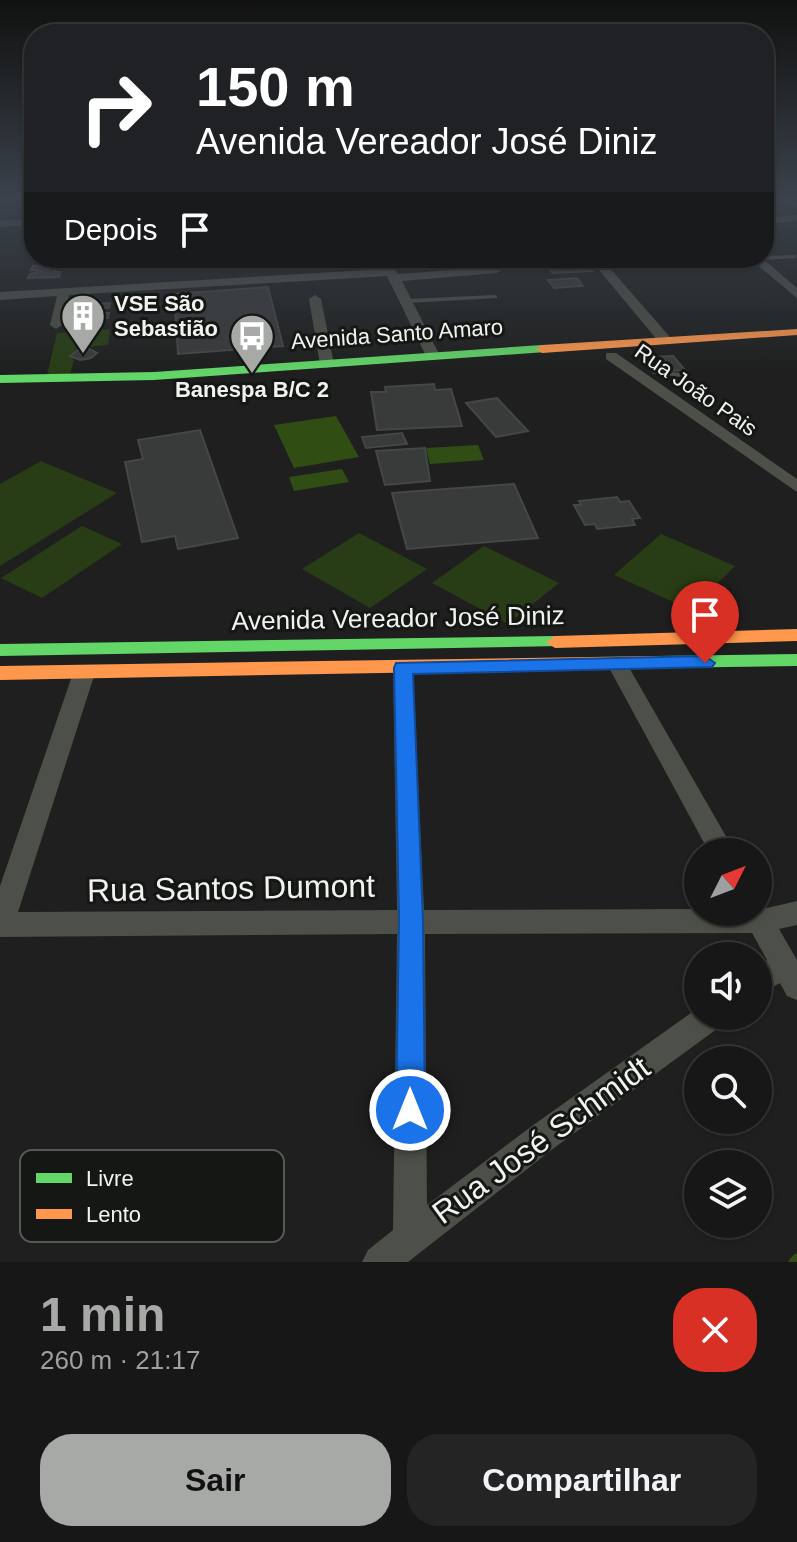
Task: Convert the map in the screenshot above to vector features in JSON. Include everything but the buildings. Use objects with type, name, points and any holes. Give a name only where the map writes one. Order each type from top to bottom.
[{"type":"main road","name":"Avenida Santo Amaro","points":[[0,379],[154,376],[797,332]]},
{"type":"main road","name":"Avenida Santo Amaro","points":[[0,389],[177,385],[797,345]]},
{"type":"main road","name":"Avenida Vereador José Diniz","points":[[0,650],[394,646],[797,635]]},
{"type":"main road","name":"Avenida Vereador José Diniz","points":[[0,673],[797,660]]},
{"type":"street","points":[[388,268],[408,301],[433,356]]},
{"type":"street","points":[[0,296],[495,271],[499,268]]},
{"type":"street","points":[[604,268],[664,339]]},
{"type":"street","points":[[767,268],[797,294]]},
{"type":"street","points":[[56,325],[64,292]]},
{"type":"street","points":[[315,299],[327,364]]},
{"type":"street","name":"Rua João Pais","points":[[611,356],[797,487]]},
{"type":"street","points":[[617,664],[714,838]]},
{"type":"street","points":[[403,668],[411,920],[410,1236]]},
{"type":"street","points":[[0,924],[84,673]]},
{"type":"street","name":"Rua Santos Dumont","points":[[772,915],[797,913]]},
{"type":"street","name":"Rua Santos Dumont","points":[[0,924],[684,917]]},
{"type":"street","points":[[764,926],[791,975]]},
{"type":"street","name":"Rua José Schmidt","points":[[380,1262],[410,1236],[692,1030]]},
{"type":"lane","points":[[774,258],[794,257]]},
{"type":"lane","points":[[408,301],[495,297]]},
{"type":"lane","points":[[641,354],[659,376],[682,375]]},
{"type":"shaded area","points":[[110,329],[108,345],[78,348],[71,354],[74,360],[70,374],[47,375],[57,333]]},
{"type":"shaded area","points":[[336,416],[359,457],[294,468],[274,425]]},
{"type":"shaded area","points":[[478,445],[484,460],[430,464],[426,448]]},
{"type":"shaded area","points":[[41,461],[117,493],[0,566],[0,484]]},
{"type":"shaded area","points":[[342,469],[349,482],[294,491],[289,477]]},
{"type":"shaded area","points":[[82,526],[122,544],[42,598],[1,578]]},
{"type":"shaded area","points":[[359,533],[427,569],[370,608],[302,569]]},
{"type":"shaded area","points":[[661,534],[735,566],[691,610],[614,575]]},
{"type":"shaded area","points":[[484,546],[559,583],[508,624],[432,583]]},
{"type":"waterway","points":[[793,1262],[797,1258]]},
{"type":"traffic: fast","points":[[0,379],[154,376],[542,349]]},
{"type":"traffic: fast","points":[[0,650],[555,642]]},
{"type":"traffic: fast","points":[[655,662],[797,660]]},
{"type":"traffic: slow","points":[[542,349],[797,332]]},
{"type":"traffic: slow","points":[[555,642],[797,635]]},
{"type":"traffic: slow","points":[[0,673],[655,662]]},
{"type":"place","name":"VSE São Sebastião","points":[[83,355]]},
{"type":"place","name":"Banespa B/C 2","points":[[252,375]]},
{"type":"route","points":[[410,1110],[411,920],[403,668],[705,663]]}]
